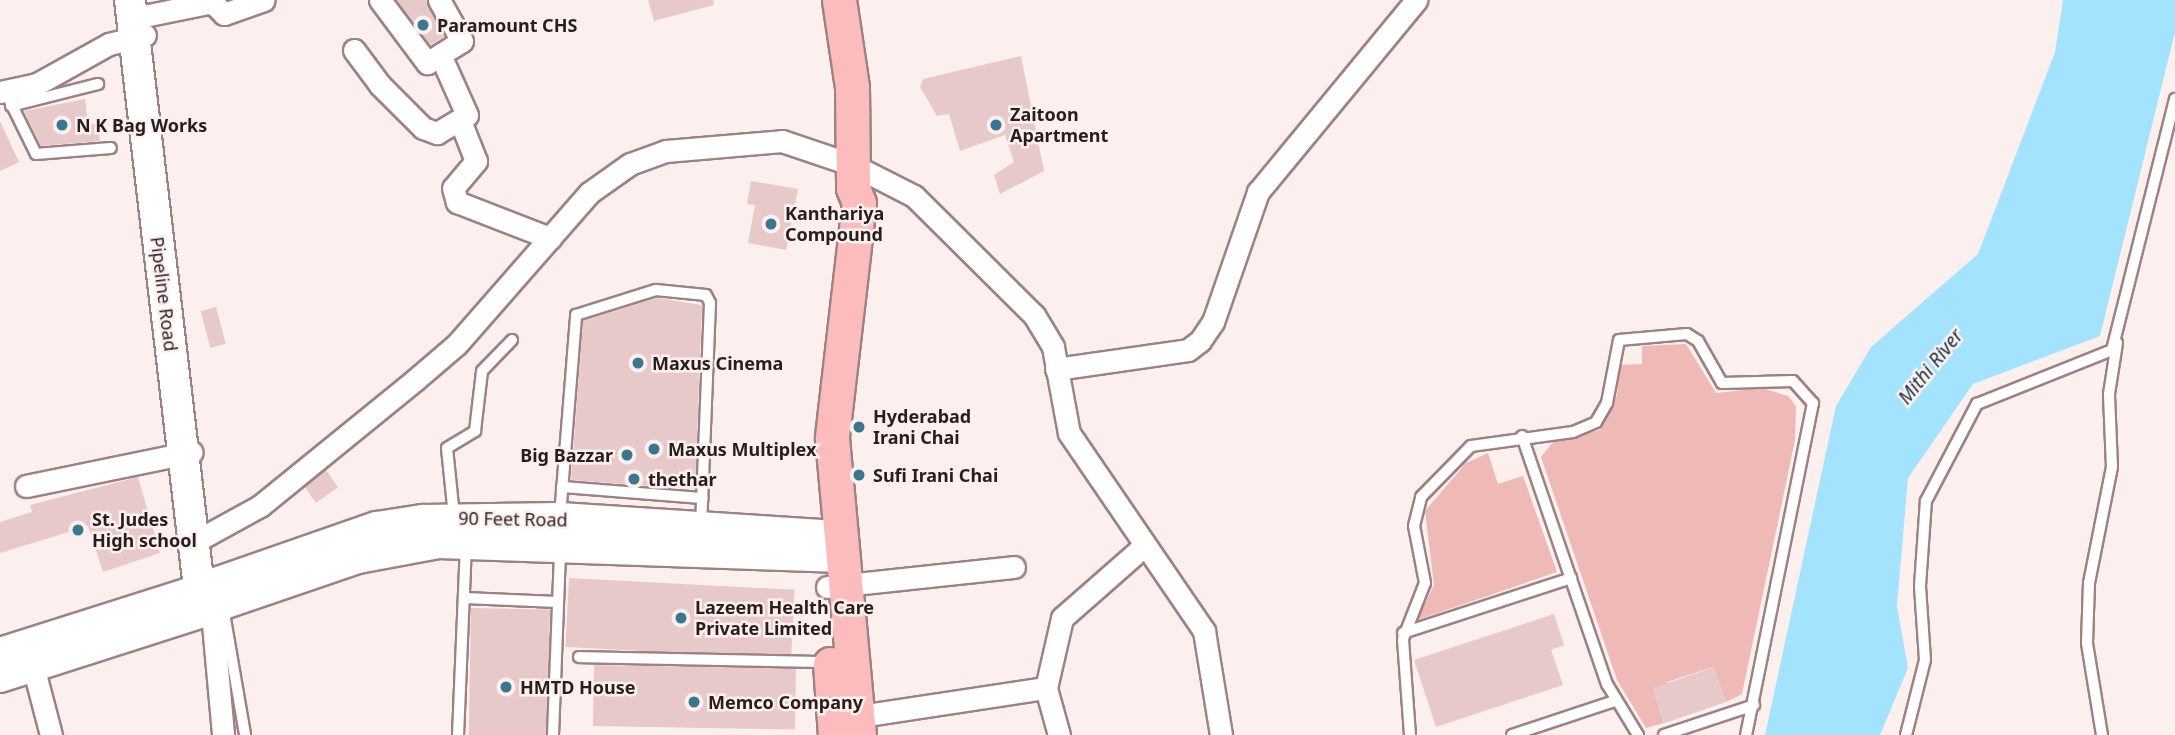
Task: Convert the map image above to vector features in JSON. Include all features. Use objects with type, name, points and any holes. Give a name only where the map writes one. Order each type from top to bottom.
[{"type":"main road","points":[[839,0],[852,87],[853,176],[843,203],[817,385],[846,727]]},
{"type":"main road","points":[[833,559],[830,662],[846,727]]},
{"type":"street","points":[[6,96],[65,83],[139,18],[212,2],[223,14],[264,0]]},
{"type":"street","points":[[380,0],[422,60],[441,57],[462,41],[439,0]]},
{"type":"street","points":[[1056,369],[1188,350],[1200,341],[1213,322],[1258,192],[1416,0]]},
{"type":"street","name":"Pipeline Road","points":[[139,18],[188,453],[195,542],[208,596],[223,735]]},
{"type":"street","points":[[354,50],[423,128],[437,133],[461,122],[466,111],[441,57]]},
{"type":"street","points":[[461,122],[476,161],[453,188],[457,202],[550,238]]},
{"type":"street","points":[[195,542],[260,506],[457,344],[597,187],[629,164],[666,151],[782,141],[853,176],[914,196],[1034,315],[1053,347],[1069,433],[1204,631],[1221,735]]},
{"type":"street","points":[[26,486],[188,453]]},
{"type":"street","name":"90 Feet Road","points":[[0,677],[377,527],[463,527],[560,518],[688,527],[833,559]]},
{"type":"street","name":"90 Feet Road","points":[[463,527],[560,550],[833,559]]},
{"type":"street","points":[[1059,735],[1046,688],[1062,618],[1144,546]]},
{"type":"street","points":[[833,559],[1014,567]]},
{"type":"street","name":"90 Feet Road","points":[[0,653],[208,596]]},
{"type":"street","points":[[33,666],[51,735]]},
{"type":"street","points":[[846,727],[1046,688]]},
{"type":"lane","points":[[65,83],[98,84]]},
{"type":"lane","points":[[6,96],[36,154],[111,148]]},
{"type":"lane","points":[[2102,735],[2087,643],[2089,583],[2112,467],[2109,394],[2118,340],[2175,99]]},
{"type":"lane","points":[[560,518],[576,316],[643,292],[690,293],[706,295],[710,303],[703,498],[688,527]]},
{"type":"lane","points":[[1410,735],[1403,633],[1425,583],[1417,503],[1472,446],[1522,436],[1573,432],[1596,422],[1607,403],[1614,345],[1628,337],[1692,335],[1722,383],[1803,385],[1813,417],[1746,735]]},
{"type":"lane","points":[[458,735],[464,598],[463,527],[447,448],[475,431],[482,371],[512,340]]},
{"type":"lane","points":[[1906,735],[1925,660],[1924,511],[1964,421],[1995,395],[2100,358],[2118,340]]},
{"type":"lane","points":[[1522,436],[1615,701],[1638,735]]},
{"type":"lane","points":[[562,487],[703,498]]},
{"type":"lane","points":[[677,496],[688,527]]},
{"type":"lane","points":[[553,735],[560,550]]},
{"type":"lane","points":[[1403,633],[1571,578]]},
{"type":"lane","points":[[208,596],[245,735]]},
{"type":"lane","points":[[464,598],[558,602]]},
{"type":"lane","points":[[579,657],[830,662]]},
{"type":"lane","points":[[1512,735],[1615,701]]},
{"type":"lane","points":[[1664,735],[1754,705]]},
{"type":"shaded area","points":[[1686,344],[1716,393],[1762,388],[1788,396],[1796,406],[1795,440],[1742,694],[1726,702],[1713,667],[1667,682],[1669,688],[1654,692],[1664,723],[1646,728],[1617,680],[1541,457],[1553,442],[1600,430],[1617,395],[1620,365],[1642,364],[1642,346]]},
{"type":"shaded area","points":[[1488,453],[1498,484],[1523,476],[1557,572],[1417,620],[1434,585],[1425,511],[1466,463]]},
{"type":"water","name":"Mithi River","points":[[2063,0],[2175,0],[2175,32],[2100,336],[1973,384],[1908,478],[1897,606],[1908,668],[1880,735],[1765,735],[1836,406],[1871,347],[1978,254],[2055,52]]},
{"type":"building","points":[[396,0],[426,0],[444,37],[430,45]]},
{"type":"building","points":[[648,0],[713,0],[714,5],[654,21]]},
{"type":"building","name":"Zaitoon Apartment","points":[[1021,56],[1044,171],[1000,194],[994,175],[1014,162],[1005,135],[960,151],[949,114],[937,116],[920,87],[923,79]]},
{"type":"building","name":"N K Bag Works","points":[[85,99],[88,124],[98,123],[100,141],[41,146],[24,111]]},
{"type":"building","points":[[0,121],[19,162],[0,171]]},
{"type":"building","name":"Kanthariya Compound","points":[[751,181],[798,189],[786,250],[748,243],[755,205],[747,204]]},
{"type":"building","name":"Maxus Cinema","points":[[657,298],[702,305],[695,489],[571,480],[583,321]]},
{"type":"building","points":[[216,307],[226,344],[210,348],[201,311]]},
{"type":"building","points":[[326,470],[338,487],[316,503],[304,485]]},
{"type":"building","points":[[138,477],[160,553],[103,572],[88,526],[0,553],[0,522],[32,512],[30,505]]},
{"type":"building","name":"Lazeem Health Care Private Limited","points":[[569,578],[795,590],[791,659],[565,647]]},
{"type":"building","name":"HMTD House","points":[[471,608],[550,609],[548,735],[469,735]]},
{"type":"building","points":[[1554,614],[1564,645],[1551,650],[1563,685],[1436,727],[1414,660]]},
{"type":"building","name":"Memco Company","points":[[594,665],[796,669],[795,730],[593,726]]},
{"type":"building","points":[[1714,667],[1726,702],[1665,723],[1653,688]]},
{"type":"place","name":"Paramount CHS","points":[[423,25]]},
{"type":"place","name":"N K Bag Works","points":[[62,125]]},
{"type":"place","name":"Zaitoon Apartment","points":[[996,125]]},
{"type":"place","name":"Kanthariya Compound","points":[[771,224]]},
{"type":"place","name":"Maxus Cinema","points":[[638,363]]},
{"type":"place","name":"Hyderabad Irani Chai","points":[[859,427]]},
{"type":"place","name":"Maxus Multiplex","points":[[654,449]]},
{"type":"place","name":"Big Bazzar","points":[[627,455]]},
{"type":"place","name":"Sufi Irani Chai","points":[[859,475]]},
{"type":"place","name":"thethar","points":[[634,479]]},
{"type":"place","name":"St. Judes High school","points":[[78,530]]},
{"type":"place","name":"Lazeem Health Care Private Limited","points":[[681,618]]},
{"type":"place","name":"HMTD House","points":[[506,687]]},
{"type":"place","name":"Memco Company","points":[[694,702]]}]
